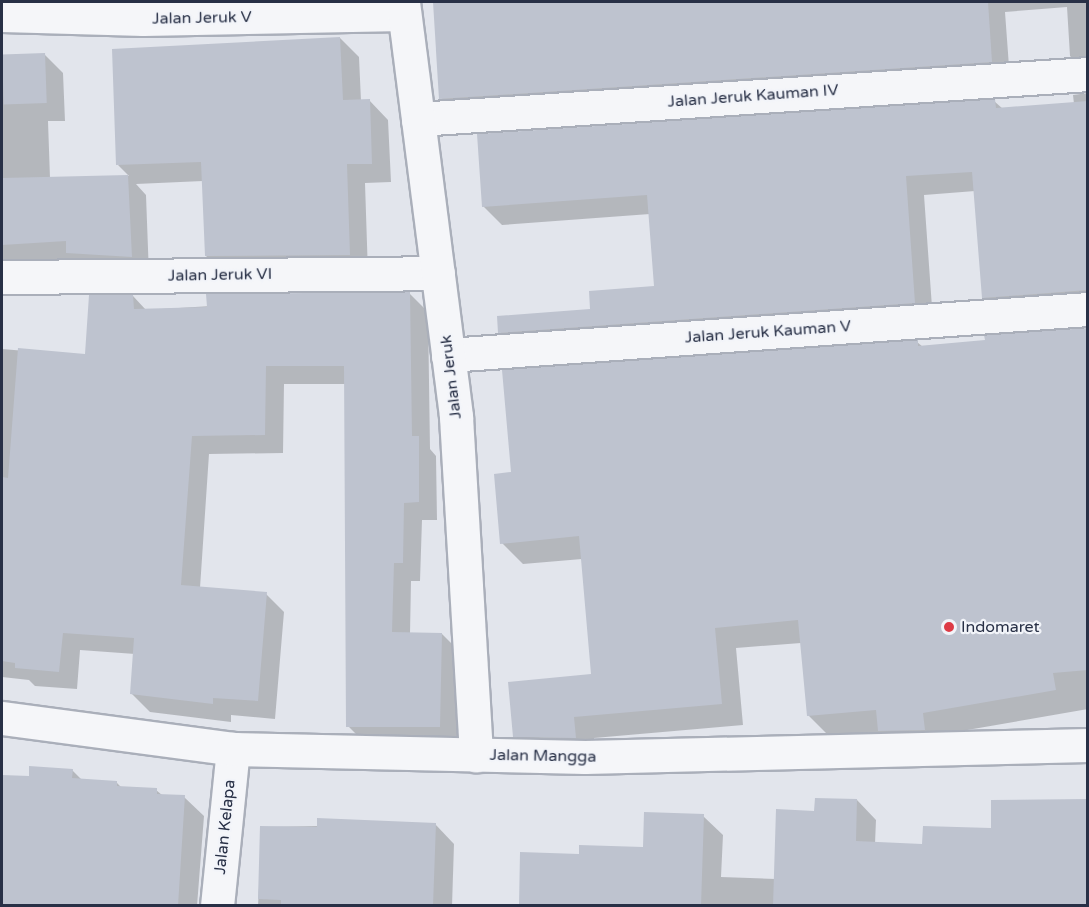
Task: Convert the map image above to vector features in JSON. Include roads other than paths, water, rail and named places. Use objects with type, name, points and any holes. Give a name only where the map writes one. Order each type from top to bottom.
[{"type":"street","name":"Jalan Jeruk V","points":[[2,15],[143,19],[403,8]]},
{"type":"street","name":"Jalan Jeruk","points":[[403,8],[456,417],[476,755]]},
{"type":"street","name":"Jalan Jeruk Kauman IV","points":[[418,118],[1088,74]]},
{"type":"street","name":"Jalan Jeruk VI","points":[[2,277],[438,273]]},
{"type":"street","name":"Jalan Jeruk Kauman V","points":[[448,355],[1088,309]]},
{"type":"street","name":"Jalan Mangga","points":[[2,718],[233,749],[585,757],[1088,745]]},
{"type":"street","name":"Jalan Kelapa","points":[[217,906],[233,749]]},
{"type":"place","name":"Indomaret","points":[[949,627]]}]
